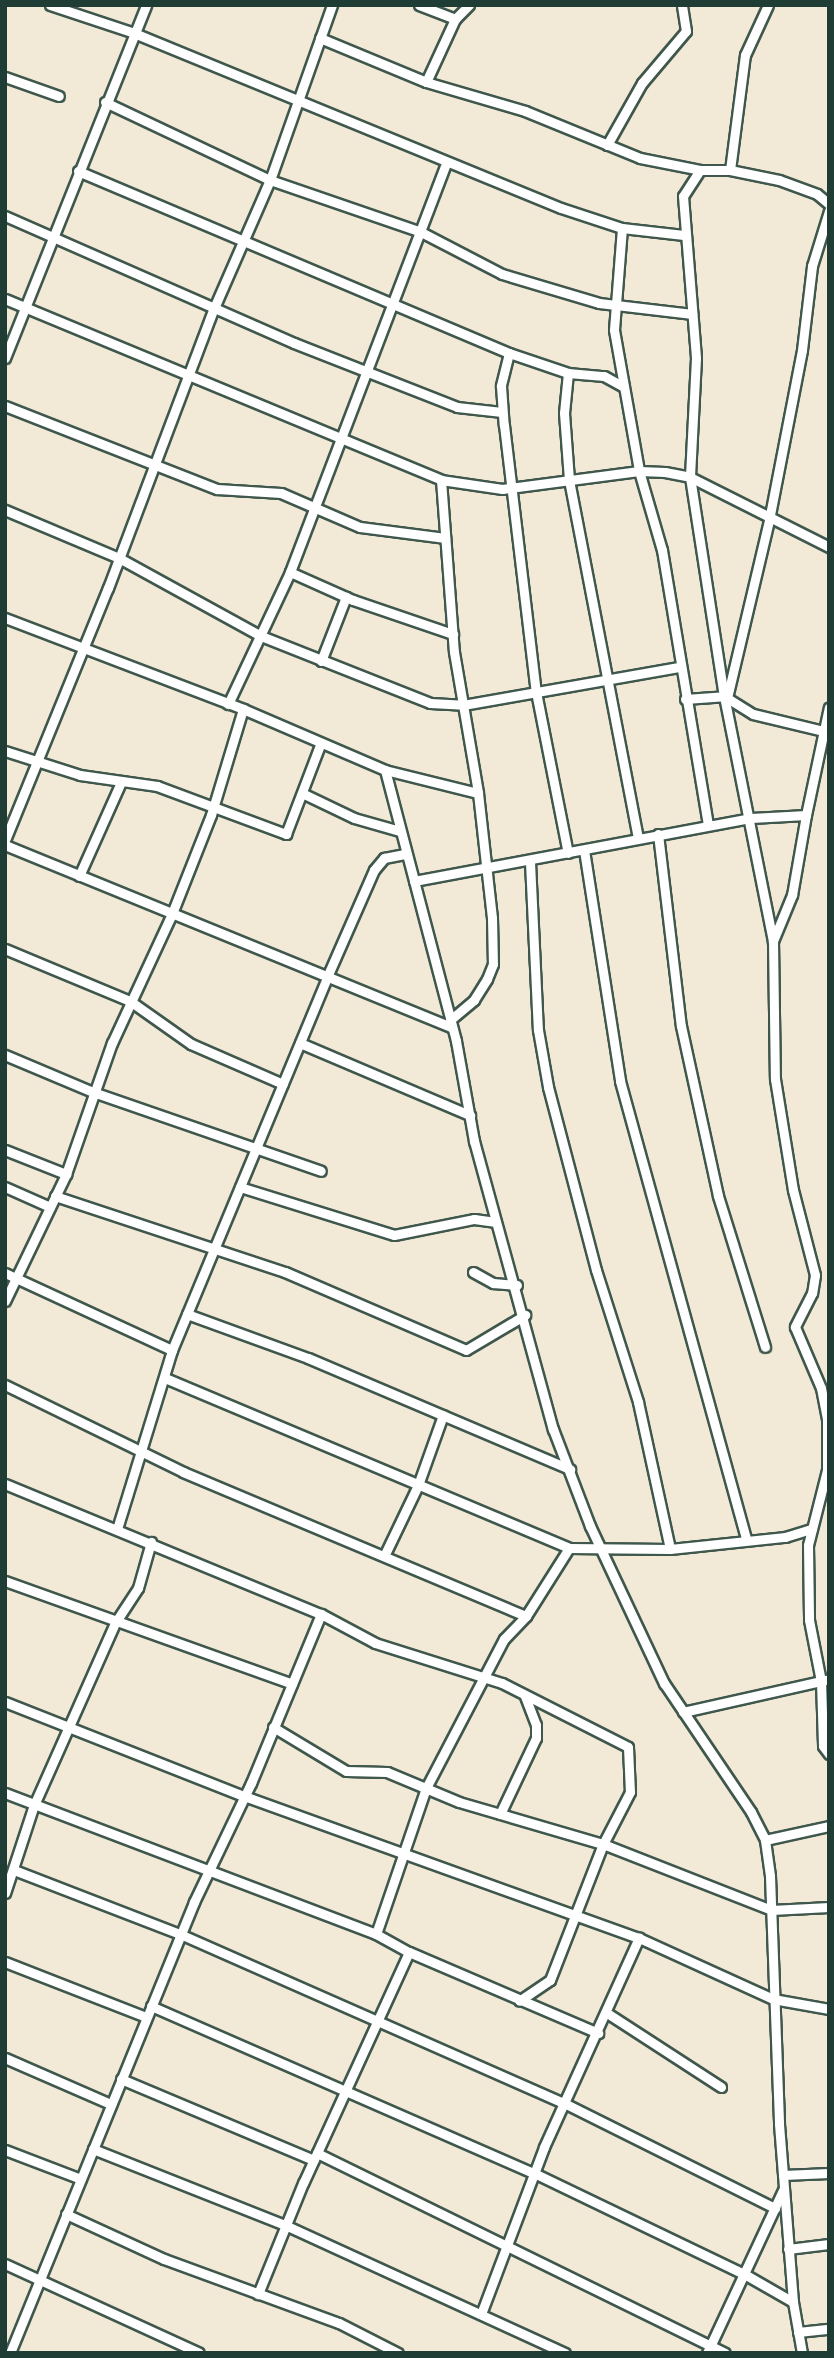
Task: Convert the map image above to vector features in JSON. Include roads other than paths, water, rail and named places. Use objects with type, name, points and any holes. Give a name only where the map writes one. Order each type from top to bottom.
[{"type":"street","points":[[50,5],[134,33],[446,163],[622,228],[684,234]]},
{"type":"street","points":[[5,358],[146,5]]},
{"type":"street","points":[[332,5],[270,180],[214,308],[84,649],[5,842],[171,916],[451,1023]]},
{"type":"street","points":[[419,5],[455,19]]},
{"type":"street","points":[[426,82],[455,19],[469,5]]},
{"type":"street","points":[[607,145],[642,83],[686,31],[682,5]]},
{"type":"street","points":[[730,170],[745,55],[768,5]]},
{"type":"street","points":[[320,38],[426,82],[525,111],[640,158],[701,170],[730,170],[800,186],[829,204]]},
{"type":"street","points":[[5,77],[59,96]]},
{"type":"street","points":[[105,102],[270,180],[421,232],[502,274],[615,306],[692,314]]},
{"type":"street","points":[[228,704],[290,572],[446,163]]},
{"type":"street","points":[[701,170],[685,189],[684,234],[692,314],[696,399],[690,477],[725,697],[751,817],[773,941],[775,1079],[793,1190],[816,1275],[812,1293],[795,1327],[821,1388],[827,1419],[827,1470],[808,1545],[809,1620],[825,1680],[823,1746],[829,1754]]},
{"type":"street","points":[[78,171],[509,353],[568,373],[604,376],[624,387]]},
{"type":"street","points":[[725,697],[769,520],[802,350],[812,266],[829,211]]},
{"type":"street","points":[[5,216],[53,233],[214,308],[457,407],[502,412]]},
{"type":"street","points":[[622,228],[614,330],[639,471],[662,550],[679,667],[708,825]]},
{"type":"street","points":[[5,299],[190,373],[441,480],[515,487],[639,471],[690,477],[769,520],[829,547]]},
{"type":"street","points":[[509,353],[501,386],[502,412],[515,487],[536,692],[568,853]]},
{"type":"street","points":[[568,373],[564,414],[569,480],[605,680],[638,838]]},
{"type":"street","points":[[5,405],[154,467],[217,489],[281,493],[360,527],[408,537],[445,538]]},
{"type":"street","points":[[441,480],[453,634],[489,870],[493,964],[474,1000],[451,1023]]},
{"type":"street","points":[[5,510],[119,558],[261,636],[430,703],[463,705],[679,667]]},
{"type":"street","points":[[290,572],[346,597],[453,634]]},
{"type":"street","points":[[321,662],[346,597]]},
{"type":"street","points":[[5,618],[243,709],[385,770],[478,793]]},
{"type":"street","points":[[685,699],[725,697],[753,713],[824,731]]},
{"type":"street","points":[[773,941],[792,895],[829,707]]},
{"type":"street","points":[[5,1301],[10,1275],[66,1174],[93,1092],[130,1001],[171,916],[213,808],[243,709]]},
{"type":"street","points":[[5,751],[80,775],[157,786],[286,834],[304,794],[320,744]]},
{"type":"street","points":[[385,770],[451,1023],[496,1222],[517,1285],[554,1429],[601,1552],[664,1683],[751,1812],[765,1840],[771,1910],[782,2175],[793,2302],[802,2353]]},
{"type":"street","points":[[79,876],[121,782]]},
{"type":"street","points":[[304,794],[354,818],[400,831]]},
{"type":"street","points":[[414,881],[489,870],[751,817],[806,815]]},
{"type":"street","points":[[658,834],[681,1026],[718,1196],[765,1347]]},
{"type":"street","points":[[584,850],[620,1081],[746,1540]]},
{"type":"street","points":[[117,1529],[172,1350],[327,977],[374,870],[384,858],[405,854]]},
{"type":"street","points":[[530,862],[538,1030],[548,1087],[596,1270],[638,1402],[670,1549]]},
{"type":"street","points":[[5,949],[130,1001],[191,1044],[283,1084]]},
{"type":"street","points":[[300,1043],[470,1115]]},
{"type":"street","points":[[5,1055],[93,1092],[321,1171]]},
{"type":"street","points":[[5,1150],[66,1174]]},
{"type":"street","points":[[5,1186],[50,1207]]},
{"type":"street","points":[[240,1186],[394,1235],[474,1219],[496,1222]]},
{"type":"street","points":[[55,1196],[285,1272],[466,1350],[525,1315]]},
{"type":"street","points":[[473,1272],[493,1283],[517,1285]]},
{"type":"street","points":[[10,1275],[172,1350]]},
{"type":"street","points":[[187,1314],[308,1358],[570,1469]]},
{"type":"street","points":[[164,1378],[569,1548],[601,1552],[670,1549],[785,1537],[812,1529]]},
{"type":"street","points":[[5,1385],[183,1472],[385,1554],[526,1616]]},
{"type":"street","points":[[385,1554],[418,1485],[443,1415]]},
{"type":"street","points":[[5,1484],[321,1614],[375,1643],[482,1677],[522,1693],[552,1712],[628,1747],[630,1792],[603,1844],[550,1980],[519,2001]]},
{"type":"street","points":[[5,1893],[34,1805],[70,1730],[115,1623],[138,1588],[151,1542]]},
{"type":"street","points":[[376,1934],[406,1853],[426,1788],[504,1639],[526,1616],[569,1548]]},
{"type":"street","points":[[5,1581],[115,1623],[292,1684]]},
{"type":"street","points":[[10,2353],[180,1934],[244,1796],[321,1614]]},
{"type":"street","points":[[683,1712],[825,1680]]},
{"type":"street","points":[[500,1814],[536,1738],[531,1708],[522,1693]]},
{"type":"street","points":[[5,1702],[70,1730],[244,1796],[639,1938],[773,1999],[829,2009]]},
{"type":"street","points":[[273,1727],[346,1770],[387,1772],[500,1814],[603,1844],[771,1910],[829,1907]]},
{"type":"street","points":[[5,1793],[376,1934],[409,1952],[598,2033]]},
{"type":"street","points":[[765,1840],[829,1826]]},
{"type":"street","points":[[14,1870],[180,1934],[378,2024],[564,2103],[775,2208]]},
{"type":"street","points":[[481,2314],[534,2173],[639,1938]]},
{"type":"street","points":[[258,2294],[285,2225],[409,1952]]},
{"type":"street","points":[[5,1962],[146,2017]]},
{"type":"street","points":[[151,2006],[347,2089],[534,2173],[746,2275],[793,2302]]},
{"type":"street","points":[[607,2013],[720,2087]]},
{"type":"street","points":[[5,2058],[111,2104]]},
{"type":"street","points":[[121,2079],[316,2156],[508,2243],[710,2342],[725,2353]]},
{"type":"street","points":[[93,2149],[285,2225],[565,2353]]},
{"type":"street","points":[[5,2150],[80,2179]]},
{"type":"street","points":[[782,2175],[829,2173]]},
{"type":"street","points":[[708,2353],[710,2342],[746,2275],[784,2189]]},
{"type":"street","points":[[66,2214],[164,2259],[340,2323],[398,2353]]},
{"type":"street","points":[[788,2249],[829,2245]]},
{"type":"street","points":[[5,2264],[39,2282],[200,2353]]},
{"type":"street","points":[[798,2332],[829,2329]]}]
